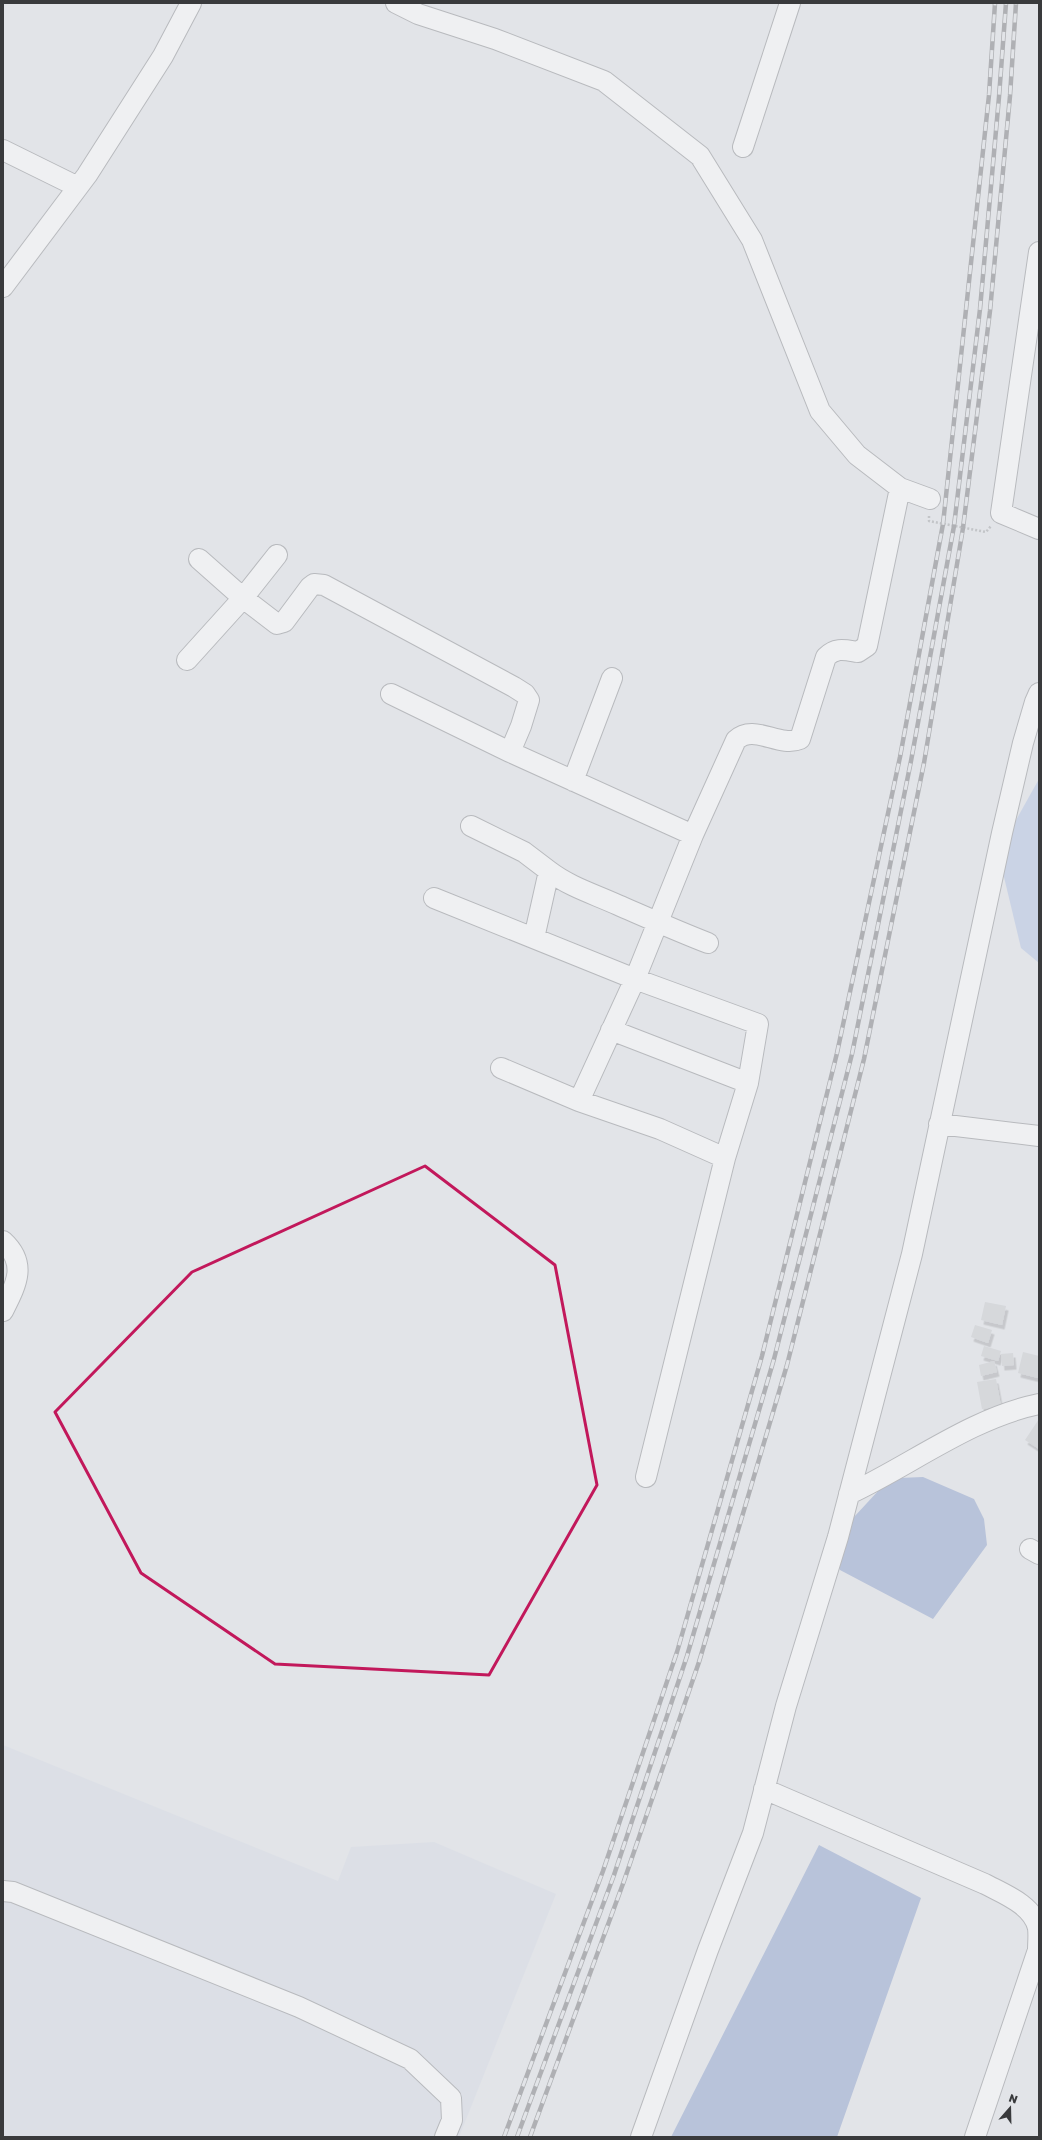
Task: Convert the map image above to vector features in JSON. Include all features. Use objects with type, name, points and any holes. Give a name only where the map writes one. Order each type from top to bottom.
[{"type":"street","points":[[3,287],[78,187],[163,56],[191,3]]},
{"type":"street","points":[[396,3],[418,14],[495,39],[604,81],[700,156],[752,240],[820,412],[857,454],[900,488],[930,498]]},
{"type":"street","points":[[743,147],[790,3]]},
{"type":"street","points":[[3,150],[78,187]]},
{"type":"street","points":[[1039,252],[1001,513],[1039,529]]},
{"type":"street","points":[[579,1101],[634,979],[693,835],[736,740],[741,735],[748,733],[784,741],[794,742],[800,739],[826,657],[831,652],[838,649],[858,652],[867,646],[900,488]]},
{"type":"street","points":[[187,660],[243,598],[277,555]]},
{"type":"street","points":[[200,559],[243,598],[274,623],[279,624],[284,622],[310,587],[314,584],[324,585],[514,687],[525,694],[529,700],[522,726],[510,752]]},
{"type":"street","points":[[573,781],[612,678]]},
{"type":"street","points":[[641,2137],[708,1950],[753,1833],[764,1789],[849,1494],[912,1254],[939,1124],[1023,743],[1034,702],[1039,693]]},
{"type":"street","points":[[391,694],[510,752],[693,835]]},
{"type":"street","points":[[471,826],[524,852],[571,886],[617,904],[656,924],[708,943]]},
{"type":"street","points":[[534,938],[550,871]]},
{"type":"street","points":[[434,898],[634,979],[758,1024],[748,1083],[725,1158],[646,1477]]},
{"type":"street","points":[[611,1030],[748,1083]]},
{"type":"street","points":[[501,1068],[579,1101],[660,1129],[725,1158]]},
{"type":"street","points":[[939,1124],[1039,1136]]},
{"type":"street","points":[[3,1241],[16,1257],[19,1269],[14,1289],[3,1311]]},
{"type":"street","points":[[849,1494],[880,1480],[950,1438],[1024,1407],[1039,1404]]},
{"type":"street","points":[[764,1789],[985,1884],[1016,1900],[1031,1915],[1038,1928],[1038,1950],[975,2137]]},
{"type":"street","points":[[3,1891],[13,1892],[299,2007],[410,2059],[451,2098],[452,2120],[445,2137]]},
{"type":"path","points":[[930,498],[929,521],[986,532],[1001,513]]},
{"type":"highlighted area","points":[[425,1166],[555,1265],[597,1485],[489,1675],[275,1664],[141,1573],[55,1412],[192,1272]]},
{"type":"shaded area","points":[[1039,779],[1039,963],[1021,948],[998,852]]},
{"type":"shaded area","points":[[923,1477],[974,1499],[984,1519],[987,1545],[933,1619],[840,1570],[835,1556],[842,1530],[879,1490],[899,1478]]},
{"type":"shaded area","points":[[3,1745],[338,1881],[351,1847],[434,1842],[556,1894],[459,2137],[3,2137]]},
{"type":"shaded area","points":[[819,1845],[921,1898],[837,2137],[671,2137]]},
{"type":"building","points":[[985,1302],[1006,1306],[1002,1325],[981,1320]]},
{"type":"building","points":[[975,1325],[992,1330],[988,1343],[971,1337]]},
{"type":"building","points":[[984,1346],[1001,1351],[998,1361],[981,1356]]},
{"type":"building","points":[[1023,1352],[1039,1356],[1038,1378],[1018,1373]]},
{"type":"building","points":[[1013,1353],[1014,1365],[1002,1366],[1001,1354]]},
{"type":"building","points":[[994,1361],[997,1372],[981,1376],[979,1365]]},
{"type":"building","points":[[996,1379],[1001,1406],[982,1409],[977,1382]]},
{"type":"building","points":[[1039,1419],[1039,1449],[1025,1440]]},
{"type":"railway","points":[[504,2137],[603,1871],[677,1652],[762,1356],[837,1053],[900,757],[943,524],[989,95],[995,3]]},
{"type":"railway","points":[[517,2137],[614,1875],[687,1656],[774,1359],[852,1054],[911,761],[954,526],[980,309],[1006,3]]},
{"type":"railway","points":[[530,2137],[624,1881],[699,1662],[787,1365],[864,1059],[924,763],[963,528],[990,311],[1010,96],[1016,3]]}]
